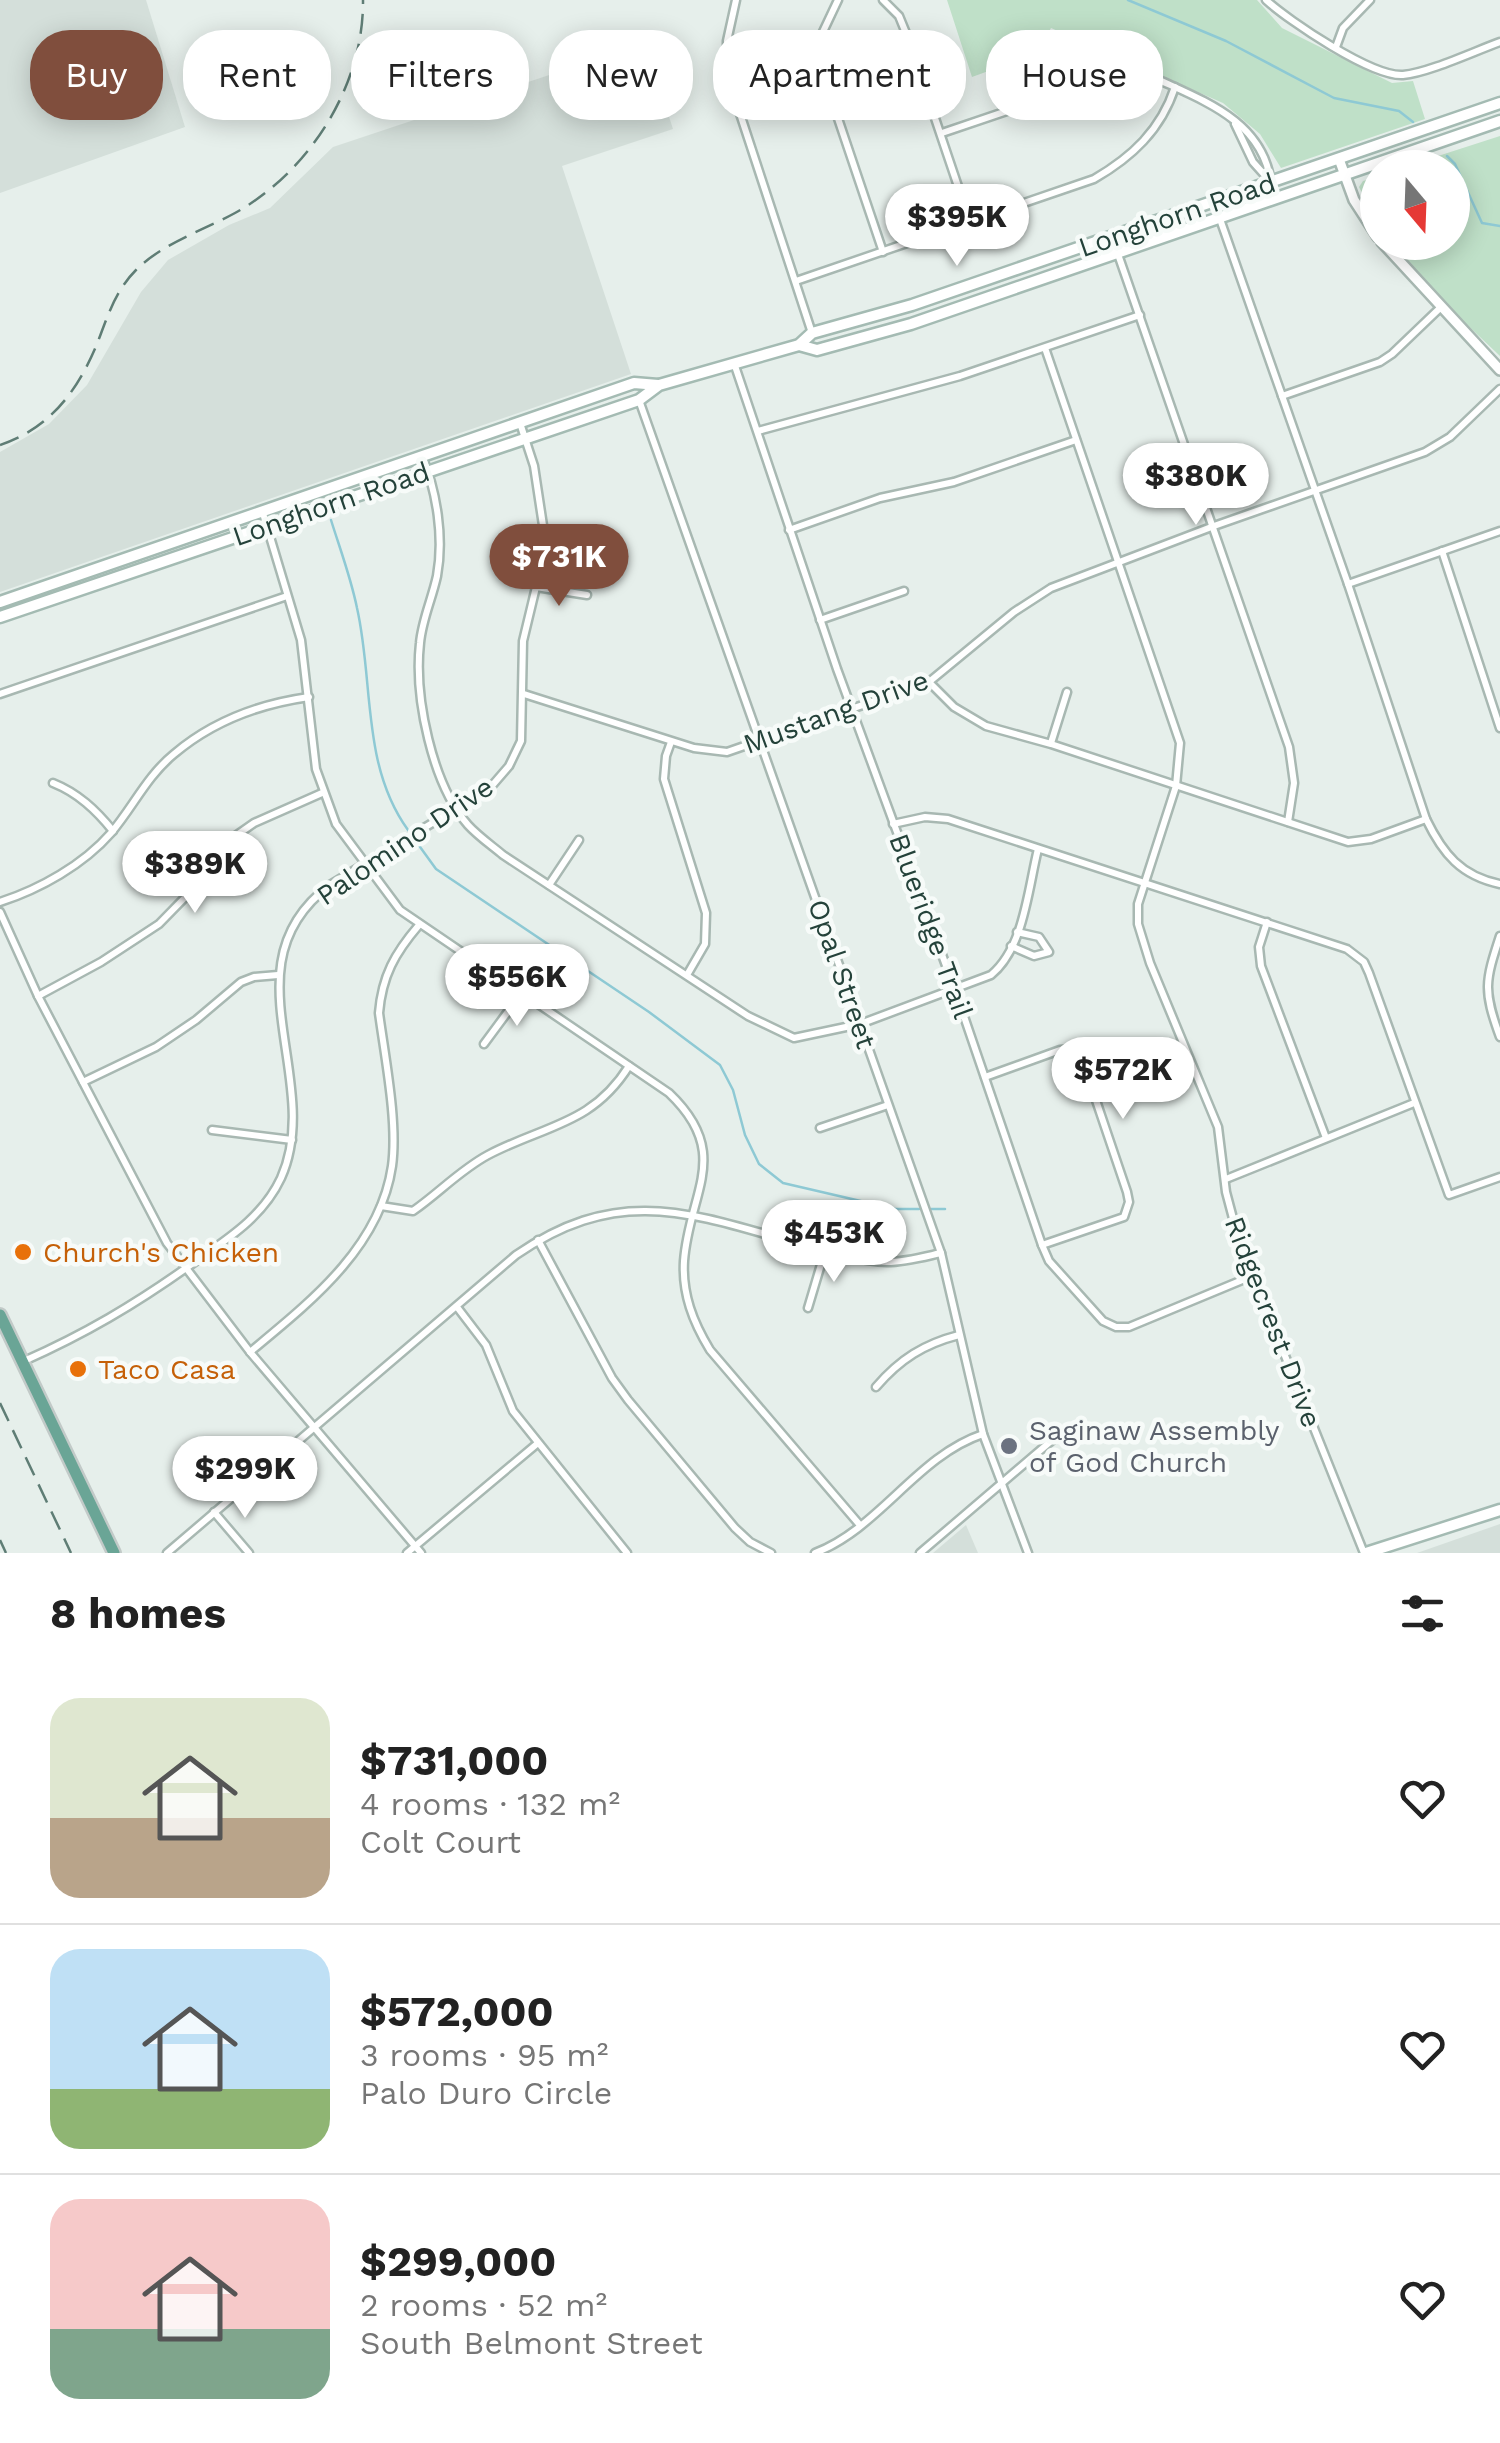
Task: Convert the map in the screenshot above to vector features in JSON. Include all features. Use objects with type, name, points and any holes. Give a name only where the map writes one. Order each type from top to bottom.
[{"type":"main road","name":"Longhorn Road","points":[[0,602],[634,384],[659,385],[799,345],[812,333],[912,305],[1500,104]]},
{"type":"main road","name":"Longhorn Road","points":[[799,345],[817,350],[910,324],[1500,121]]},
{"type":"main road","name":"Longhorn Road","points":[[0,618],[639,400],[659,385]]},
{"type":"main road","points":[[0,1314],[114,1553]]},
{"type":"main road","points":[[1365,1553],[1500,1510]]},
{"type":"street","points":[[736,0],[727,41],[727,74],[812,333]]},
{"type":"street","points":[[838,0],[821,36],[821,68],[883,252]]},
{"type":"street","points":[[883,0],[904,26],[970,222]]},
{"type":"street","points":[[1266,0],[1293,24],[1390,74],[1401,75],[1500,42]]},
{"type":"street","points":[[1336,47],[1342,28],[1370,0]]},
{"type":"street","points":[[942,133],[1060,93],[1076,79],[1090,56],[1097,54],[1204,100],[1232,119],[1260,148],[1271,182]]},
{"type":"street","points":[[796,281],[1075,187],[1123,161],[1156,126],[1175,87]]},
{"type":"street","points":[[1232,119],[1253,162],[1271,182]]},
{"type":"street","points":[[1338,159],[1360,213]]},
{"type":"street","points":[[1214,202],[1426,819],[1438,843],[1463,870],[1480,880],[1500,884]]},
{"type":"street","points":[[1112,237],[1292,757],[1294,798],[1288,822]]},
{"type":"street","points":[[1398,260],[1500,370]]},
{"type":"street","points":[[1282,396],[1380,362],[1440,308]]},
{"type":"street","points":[[758,430],[960,376],[1140,315]]},
{"type":"street","name":"Ridgecrest Drive","points":[[1045,348],[1177,729],[1181,756],[1176,786],[1138,904],[1142,941],[1218,1127],[1235,1224],[1252,1276],[1365,1553]]},
{"type":"street","name":"Blueridge Trail","points":[[734,363],[820,620],[955,990],[1048,1262],[1103,1321],[1116,1327],[1128,1327],[1252,1276]]},
{"type":"street","name":"Mustang Drive","points":[[524,694],[672,742],[727,752],[929,682],[1032,598],[1117,562],[1438,446],[1500,390]]},
{"type":"street","name":"Opal Street","points":[[639,400],[940,1252],[984,1434],[1028,1553]]},
{"type":"street","name":"Palomino Drive","points":[[23,1362],[108,1321],[244,1227],[262,1209],[282,1177],[292,1140],[294,1113],[278,976],[289,936],[302,912],[320,893],[365,863],[490,788],[509,766],[521,741],[523,641],[544,532],[534,466],[520,423]]},
{"type":"street","points":[[789,530],[880,498],[970,478],[1076,440]]},
{"type":"street","points":[[422,456],[437,514],[439,555],[420,644],[422,693],[429,743],[457,810],[502,855],[748,1016],[794,1038],[860,1024],[991,976],[1006,960],[1017,932],[1038,850]]},
{"type":"street","points":[[262,510],[301,640],[316,769],[336,824],[400,910],[676,1100],[697,1131],[705,1166],[685,1252],[684,1276],[701,1336],[859,1524]]},
{"type":"street","points":[[1348,584],[1500,531]]},
{"type":"street","points":[[1442,551],[1500,728]]},
{"type":"street","points":[[536,588],[587,595]]},
{"type":"street","points":[[820,620],[904,591]]},
{"type":"street","points":[[0,694],[288,596]]},
{"type":"street","points":[[929,682],[954,707],[986,726],[1348,842],[1426,819]]},
{"type":"street","points":[[1051,744],[1067,692]]},
{"type":"street","points":[[0,902],[28,893],[85,856],[113,831],[159,768],[192,740],[256,708],[309,698]]},
{"type":"street","points":[[672,742],[664,780],[706,913],[704,944],[687,975]]},
{"type":"street","points":[[52,783],[70,790],[100,814],[113,831]]},
{"type":"street","points":[[38,996],[101,962],[158,924],[203,880],[218,854],[234,837],[254,823],[322,793]]},
{"type":"street","points":[[893,824],[925,817],[948,818],[1347,949],[1364,962],[1449,1195],[1500,1177]]},
{"type":"street","points":[[550,885],[579,840]]},
{"type":"street","points":[[0,912],[38,996],[151,1218],[184,1269],[418,1550]]},
{"type":"street","points":[[1267,922],[1259,947],[1261,966],[1326,1138]]},
{"type":"street","points":[[250,1352],[335,1276],[380,1206],[392,1169],[393,1151],[380,998],[394,957],[419,925]]},
{"type":"street","points":[[1011,946],[1034,956],[1049,952],[1038,938],[1017,932]]},
{"type":"street","points":[[1500,936],[1486,982],[1500,1037]]},
{"type":"street","points":[[83,1082],[156,1046],[196,1020],[241,982],[278,976]]},
{"type":"street","points":[[484,1044],[521,994]]},
{"type":"street","points":[[985,1077],[1060,1050],[1074,1049],[1080,1053],[1129,1202],[1124,1216],[1042,1245]]},
{"type":"street","points":[[380,1206],[413,1210],[485,1157],[593,1109],[618,1085],[630,1066]]},
{"type":"street","points":[[1226,1179],[1414,1103]]},
{"type":"street","points":[[820,1128],[888,1105]]},
{"type":"street","points":[[212,1130],[292,1140]]},
{"type":"street","points":[[167,1553],[457,1306],[538,1240],[570,1224],[611,1212],[648,1209],[888,1262],[940,1252]]},
{"type":"street","points":[[538,1240],[612,1378],[628,1400],[735,1528],[770,1553]]},
{"type":"street","points":[[808,1308],[825,1251]]},
{"type":"street","points":[[457,1306],[486,1346],[504,1393],[538,1443],[627,1553]]},
{"type":"street","points":[[876,1387],[912,1353],[960,1334]]},
{"type":"street","points":[[920,1553],[1064,1430]]},
{"type":"street","points":[[816,1553],[840,1541],[955,1445],[984,1434]]},
{"type":"street","points":[[407,1553],[418,1550],[538,1443]]},
{"type":"street","points":[[214,1512],[249,1553]]},
{"type":"shaded area","points":[[0,0],[146,0],[155,30],[30,30],[30,120],[163,120],[163,55],[185,127],[0,193]]},
{"type":"shaded area","points":[[549,75],[549,120],[670,120],[673,129],[562,166],[631,374],[0,592],[0,452],[49,424],[87,385],[141,292],[168,260],[229,225],[270,208],[333,147],[414,120],[529,120],[529,82]]},
{"type":"shaded area","points":[[1500,1524],[1500,1553],[1417,1553]]},
{"type":"shaded area","points":[[966,1525],[978,1553],[933,1553]]},
{"type":"green space","points":[[947,0],[1257,0],[1282,28],[1392,83],[1413,81],[1425,119],[1281,168],[1260,134],[1223,103],[1163,77],[1163,30],[986,30],[986,72],[972,77],[966,59],[966,30],[957,30]]},
{"type":"green space","points":[[1500,136],[1500,356],[1441,300],[1407,260],[1470,260],[1470,150],[1457,150]]},
{"type":"waterway","points":[[1128,0],[1226,41],[1334,98],[1399,111],[1413,122]]},
{"type":"waterway","points":[[1470,197],[1482,223],[1500,226]]},
{"type":"waterway","points":[[331,520],[357,608],[376,751],[393,805],[408,830]]},
{"type":"waterway","points":[[415,840],[436,869],[649,1012],[720,1065],[759,1164],[783,1183],[895,1209],[919,1209]]},
{"type":"waterway","points":[[931,1209],[945,1209]]},
{"type":"railway","points":[[0,445],[33,429],[71,393],[117,296],[136,270],[170,245],[262,196],[308,150],[327,123],[354,64],[363,0]]},
{"type":"railway","points":[[0,1403],[71,1553]]},
{"type":"railway","points":[[0,1540],[6,1553]]},
{"type":"place","name":"Church's Chicken","points":[[23,1252]]},
{"type":"place","name":"Taco Casa","points":[[78,1369]]},
{"type":"place","name":"Saginaw Assembly of God Church","points":[[1009,1446]]}]
